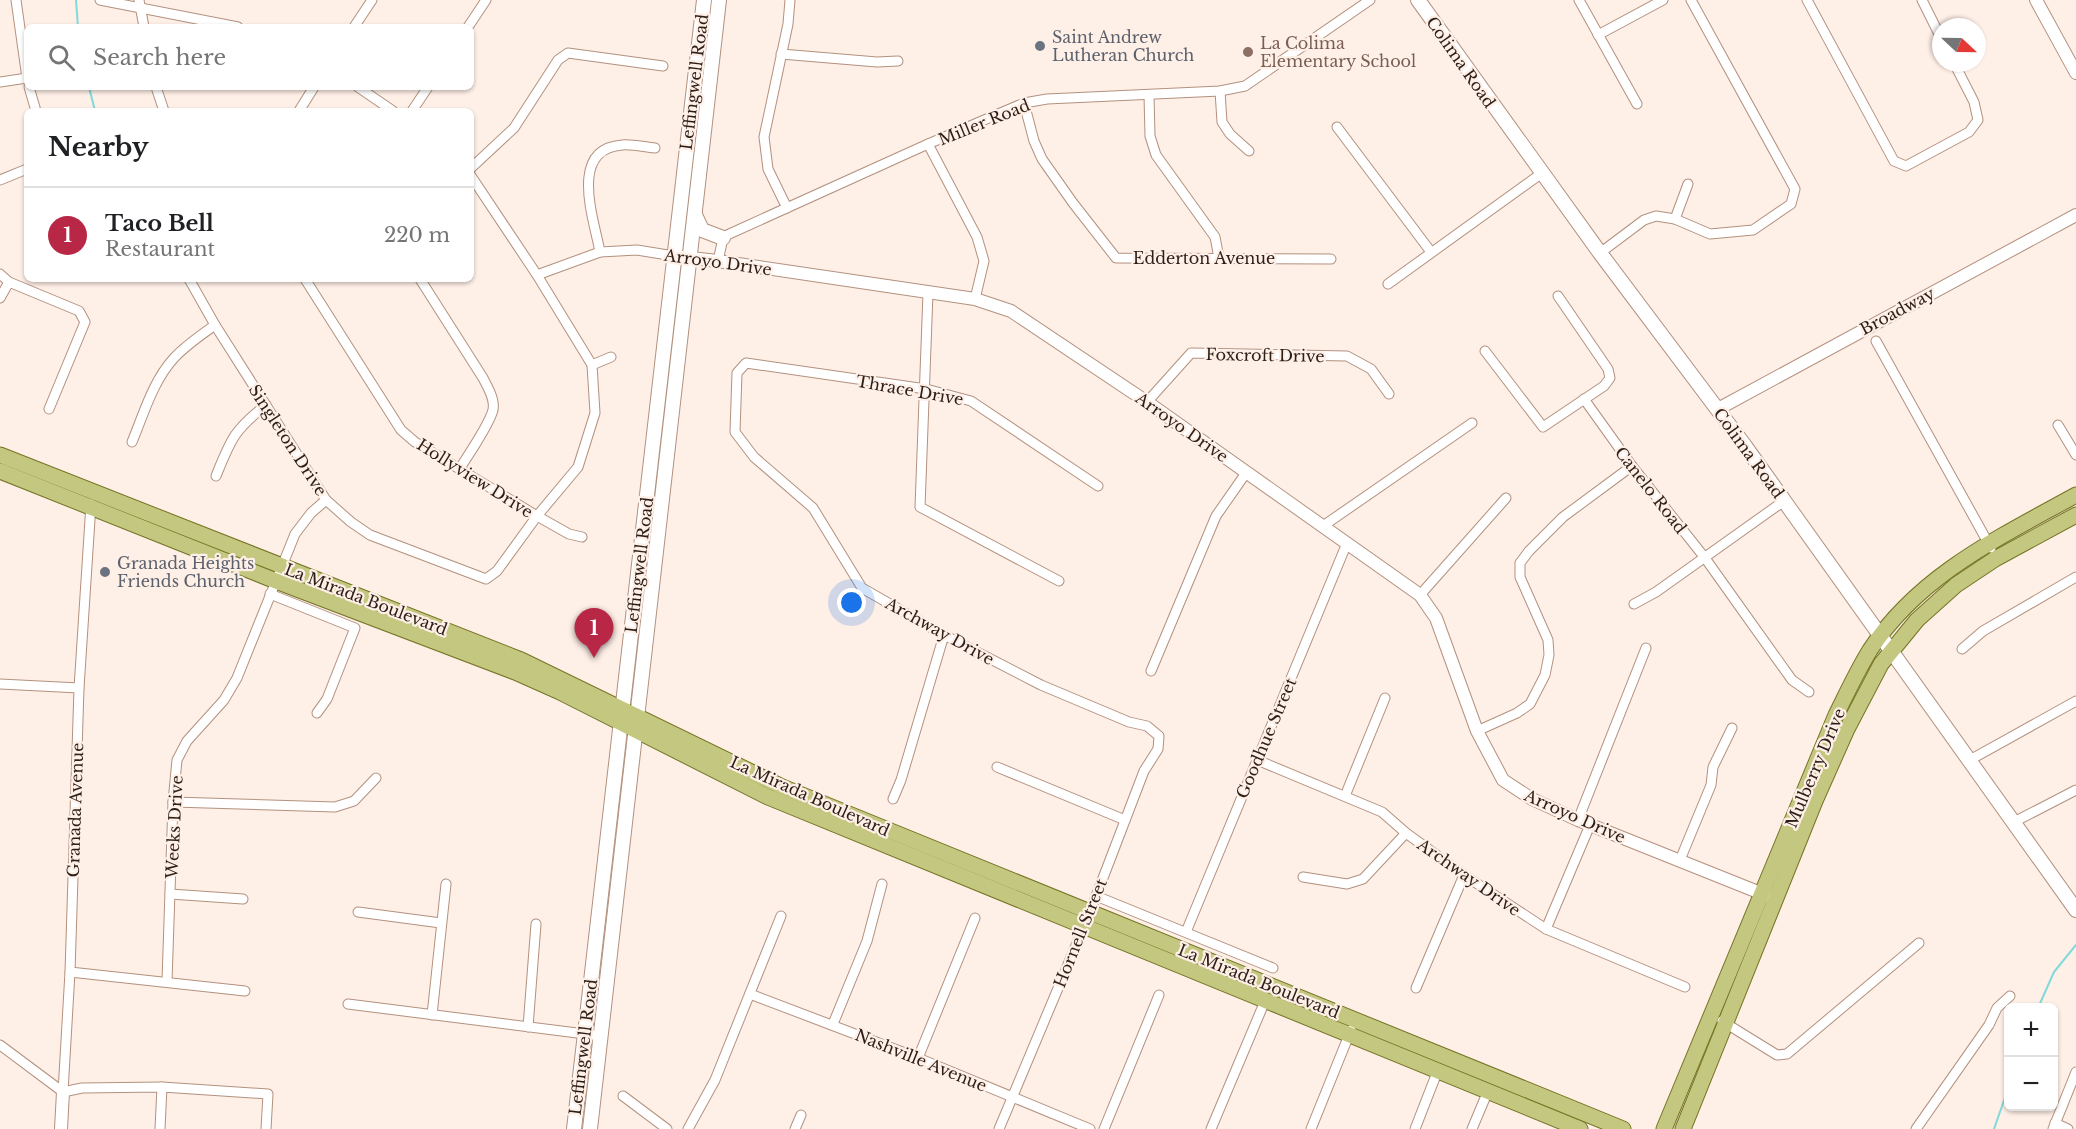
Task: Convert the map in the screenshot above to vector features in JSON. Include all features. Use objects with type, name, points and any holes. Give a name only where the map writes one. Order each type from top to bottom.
[{"type":"main road","name":"Leffingwell Road","points":[[574,1129],[704,0]]},
{"type":"main road","name":"Leffingwell Road","points":[[590,1129],[719,0]]},
{"type":"main road","name":"Colima Road","points":[[1418,0],[1600,253],[1718,409],[1882,635],[1968,761],[2076,909]]},
{"type":"main road","points":[[694,214],[702,230],[723,238]]},
{"type":"main road","name":"La Mirada Boulevard","points":[[0,455],[92,491],[276,580]]},
{"type":"main road","name":"La Mirada Boulevard","points":[[0,471],[276,580],[521,660],[621,717],[780,786],[1623,1129]]},
{"type":"main road","name":"Mulberry Drive","points":[[1683,1129],[1726,1023],[1769,896],[1849,688],[1871,649],[1895,617],[1931,582],[1989,543],[2076,495]]},
{"type":"main road","name":"Mulberry Drive","points":[[1664,1129],[1712,1014],[1815,801],[1847,729],[1881,664],[1917,620],[1956,585],[1995,559],[2076,515]]},
{"type":"main road","name":"La Mirada Boulevard","points":[[636,724],[768,797],[1580,1129]]},
{"type":"street","points":[[16,0],[24,57]]},
{"type":"street","points":[[100,0],[140,4],[225,24]]},
{"type":"street","points":[[356,24],[372,0]]},
{"type":"street","points":[[470,24],[486,0]]},
{"type":"street","points":[[787,208],[768,169],[764,137],[788,24],[789,0]]},
{"type":"street","name":"Miller Road","points":[[723,238],[928,144],[1024,103],[1047,99],[1220,92],[1245,86],[1370,0]]},
{"type":"street","points":[[1579,0],[1637,104]]},
{"type":"street","points":[[1598,35],[1663,0]]},
{"type":"street","points":[[1600,253],[1644,220],[1656,216],[1675,219],[1710,234],[1753,230],[1791,204],[1795,189],[1691,0]]},
{"type":"street","points":[[1807,0],[1894,161],[1906,166],[1969,132],[1978,120],[1974,102],[1959,72]]},
{"type":"street","points":[[1922,0],[1932,20]]},
{"type":"street","points":[[2036,0],[2076,73]]},
{"type":"street","points":[[140,4],[143,24]]},
{"type":"street","points":[[474,165],[514,128],[558,60],[568,53],[663,66]]},
{"type":"street","points":[[781,54],[877,62],[898,61]]},
{"type":"street","points":[[0,82],[24,78]]},
{"type":"street","points":[[30,90],[35,108]]},
{"type":"street","points":[[157,90],[163,108]]},
{"type":"street","points":[[300,108],[312,90]]},
{"type":"street","points":[[362,90],[389,108]]},
{"type":"street","points":[[414,108],[426,90]]},
{"type":"street","points":[[1220,92],[1222,122],[1230,134],[1249,151]]},
{"type":"street","points":[[1149,95],[1150,136],[1156,155],[1215,237],[1219,258]]},
{"type":"street","name":"Edderton Avenue","points":[[1024,103],[1034,141],[1042,159],[1116,258],[1331,259]]},
{"type":"street","points":[[1337,127],[1431,252]]},
{"type":"street","points":[[928,144],[977,237],[984,261],[975,299]]},
{"type":"street","points":[[600,252],[587,186],[589,171],[595,159],[608,148],[622,145],[655,148]]},
{"type":"street","points":[[0,180],[24,171]]},
{"type":"street","points":[[1388,284],[1542,173]]},
{"type":"street","points":[[474,180],[537,275],[592,365],[596,413],[578,467],[537,516]]},
{"type":"street","points":[[1675,219],[1689,184]]},
{"type":"street","name":"Broadway","points":[[1718,409],[2076,215]]},
{"type":"street","points":[[718,261],[723,238]]},
{"type":"street","name":"Arroyo Drive","points":[[537,275],[600,252],[637,250],[975,299],[1011,310],[1420,594],[1436,618],[1477,731],[1503,780],[1532,799],[1578,820],[1769,896]]},
{"type":"street","points":[[0,273],[9,282],[79,311],[85,322],[49,409]]},
{"type":"street","points":[[0,298],[9,282]]},
{"type":"street","name":"Singleton Drive","points":[[191,282],[215,325],[326,500],[370,535],[486,579],[497,571],[537,516]]},
{"type":"street","name":"Hollyview Drive","points":[[307,282],[401,430],[415,442],[537,516],[568,534],[582,537]]},
{"type":"street","points":[[422,282],[483,378],[491,395],[493,408],[488,421],[460,468]]},
{"type":"street","points":[[928,292],[920,507],[1059,581]]},
{"type":"street","points":[[1485,351],[1543,427],[1604,386],[1610,378],[1608,369],[1558,296]]},
{"type":"street","points":[[132,442],[162,375],[182,351],[215,325]]},
{"type":"street","points":[[1876,341],[1989,543],[1995,559]]},
{"type":"street","name":"Foxcroft Drive","points":[[1146,402],[1191,353],[1347,356],[1371,369],[1389,394]]},
{"type":"street","points":[[592,365],[610,357]]},
{"type":"street","name":"Thrace Drive","points":[[737,373],[746,363],[926,389],[971,401],[1098,486]]},
{"type":"street","name":"Archway Drive","points":[[737,373],[735,432],[754,457],[813,508],[862,588],[944,635],[1041,685],[1129,722],[1147,726],[1159,736]]},
{"type":"street","name":"Canelo Road","points":[[1584,399],[1632,466],[1705,558],[1792,680],[1809,693]]},
{"type":"street","points":[[216,476],[236,431],[266,405]]},
{"type":"street","points":[[1323,526],[1472,423]]},
{"type":"street","points":[[2058,425],[2076,455]]},
{"type":"street","points":[[1477,731],[1517,713],[1530,704],[1545,675],[1549,655],[1548,639],[1520,577],[1520,563],[1563,517],[1632,466]]},
{"type":"street","points":[[1151,671],[1216,516],[1246,473]]},
{"type":"street","name":"Granada Avenue","points":[[60,1129],[70,972],[79,688],[92,491]]},
{"type":"street","points":[[1420,594],[1506,498]]},
{"type":"street","name":"Weeks Drive","points":[[167,981],[173,802],[177,760],[188,741],[224,700],[237,678],[295,534],[311,513],[326,500]]},
{"type":"street","points":[[1634,604],[1656,592],[1784,501]]},
{"type":"street","name":"Goodhue Street","points":[[1186,932],[1347,543]]},
{"type":"street","points":[[1962,649],[1983,631],[2076,577]]},
{"type":"street","points":[[276,580],[355,628],[327,699],[317,712]]},
{"type":"street","points":[[893,799],[901,780],[944,635]]},
{"type":"street","points":[[1578,820],[1646,648]]},
{"type":"street","points":[[0,684],[79,688]]},
{"type":"street","points":[[1345,796],[1385,698]]},
{"type":"street","points":[[1968,761],[2076,701]]},
{"type":"street","points":[[1680,860],[1711,785],[1713,767],[1732,728]]},
{"type":"street","name":"Hornell Street","points":[[999,1129],[1090,912],[1144,771],[1158,749],[1159,736]]},
{"type":"street","name":"Archway Drive","points":[[1257,760],[1382,812],[1406,833],[1464,875],[1546,929],[1686,987]]},
{"type":"street","points":[[997,767],[1125,820]]},
{"type":"street","points":[[173,802],[335,807],[354,801],[376,778]]},
{"type":"street","points":[[2014,822],[2076,790]]},
{"type":"street","points":[[1546,929],[1590,825]]},
{"type":"street","points":[[1303,878],[1347,884],[1363,879],[1406,833]]},
{"type":"street","points":[[1416,988],[1464,875]]},
{"type":"street","points":[[432,1015],[446,884]]},
{"type":"street","points":[[833,1024],[867,941],[882,884]]},
{"type":"street","points":[[171,894],[243,899]]},
{"type":"street","name":"La Mirada Boulevard","points":[[1096,896],[1273,968]]},
{"type":"street","points":[[358,912],[441,923]]},
{"type":"street","points":[[688,1129],[715,1080],[781,916]]},
{"type":"street","points":[[918,1058],[975,918]]},
{"type":"street","points":[[528,1027],[536,924]]},
{"type":"street","points":[[1712,1014],[1777,1055],[1787,1054],[1918,943]]},
{"type":"street","points":[[70,972],[244,991]]},
{"type":"street","name":"Nashville Avenue","points":[[750,994],[833,1024],[1090,1129]]},
{"type":"street","points":[[1104,1129],[1159,994]]},
{"type":"street","points":[[1916,1129],[1989,1025],[1997,1008],[2010,996]]},
{"type":"street","points":[[1211,1129],[1265,1001]]},
{"type":"street","points":[[348,1004],[601,1036]]},
{"type":"street","points":[[1311,1129],[1356,1020]]},
{"type":"street","points":[[0,1045],[63,1092],[82,1088],[162,1087],[268,1094],[267,1129]]},
{"type":"street","points":[[1415,1129],[1438,1071]]},
{"type":"street","points":[[2068,1129],[2054,1126],[2076,1072]]},
{"type":"street","points":[[160,1129],[162,1087]]},
{"type":"street","points":[[1472,1129],[1488,1091]]},
{"type":"street","points":[[623,1096],[667,1129]]},
{"type":"street","points":[[795,1129],[801,1115]]},
{"type":"waterway","points":[[76,0],[78,24]]},
{"type":"waterway","points":[[90,90],[94,108]]},
{"type":"waterway","points":[[2040,1003],[2054,972],[2076,945]]},
{"type":"waterway","points":[[1994,1129],[2004,1100]]},
{"type":"place","name":"Saint Andrew Lutheran Church","points":[[1040,46]]},
{"type":"place","name":"La Colima Elementary School","points":[[1248,52]]},
{"type":"place","name":"Granada Heights Friends Church","points":[[105,572]]},
{"type":"place","name":"Taco Bell","points":[[594,658]]}]
